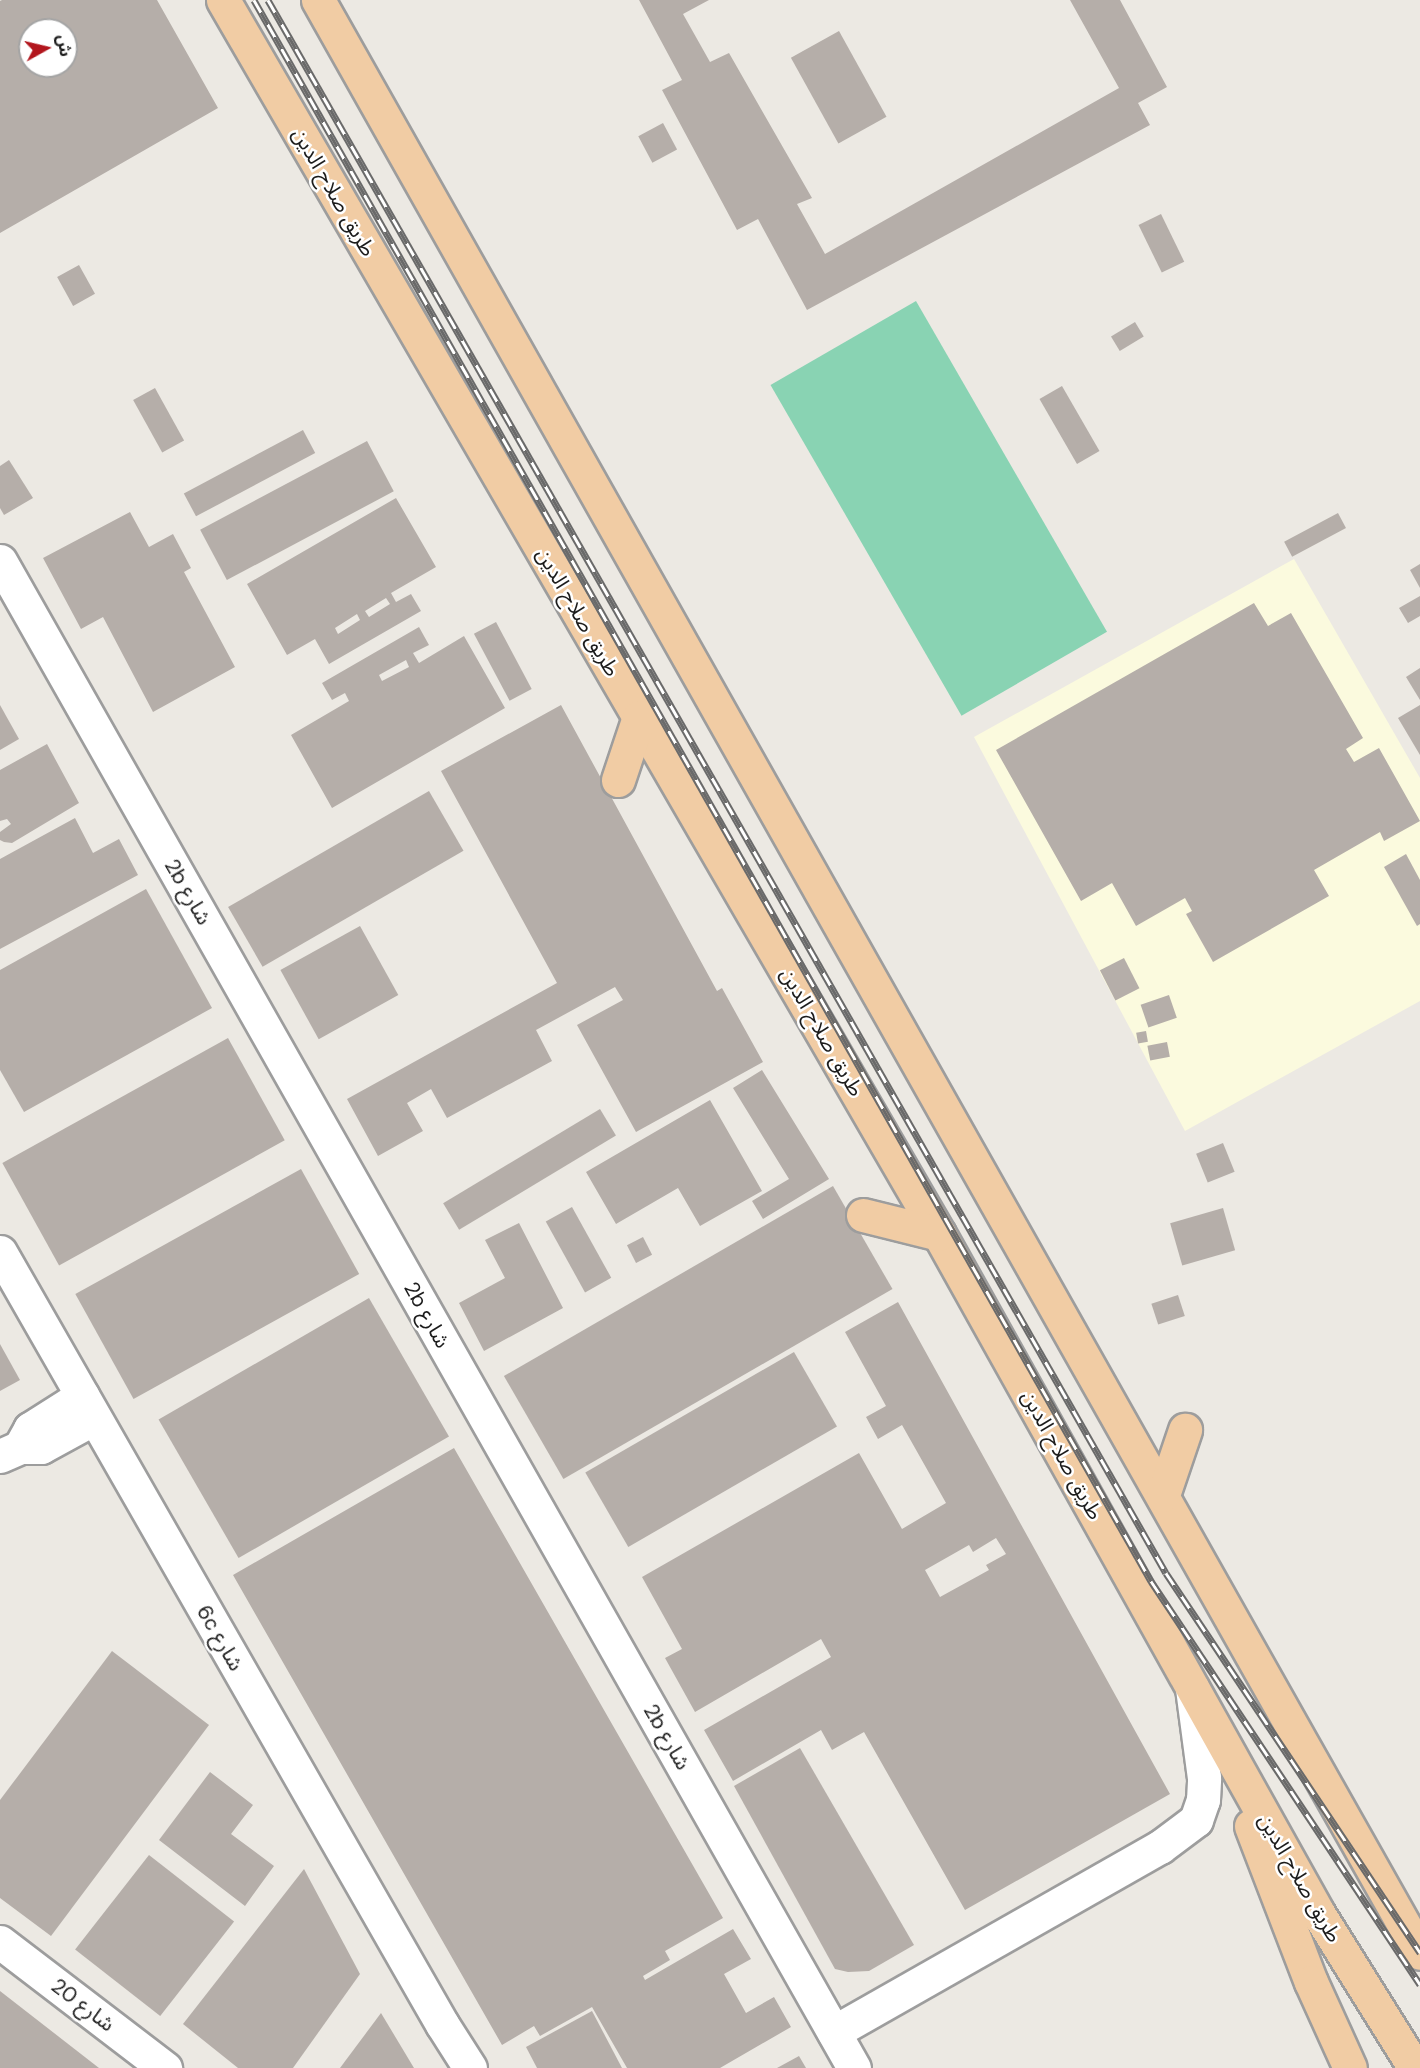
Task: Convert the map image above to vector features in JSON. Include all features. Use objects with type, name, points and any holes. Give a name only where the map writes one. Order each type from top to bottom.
[{"type":"main road","name":"طريق صلاح الدين","points":[[223,0],[939,1234],[1318,1913],[1415,2068]]},
{"type":"main road","points":[[318,0],[1420,1953]]},
{"type":"main road","points":[[618,780],[639,717]]},
{"type":"main road","points":[[863,1215],[939,1234]]},
{"type":"main road","points":[[1163,1495],[1185,1430]]},
{"type":"main road","points":[[1227,1750],[1280,1906],[1350,2068]]},
{"type":"main road","points":[[1318,1913],[1392,2068]]},
{"type":"street","name":"2b شارع","points":[[0,561],[854,2068]]},
{"type":"street","name":"6c شارع","points":[[0,1252],[442,2024],[470,2068]]},
{"type":"street","points":[[10,1452],[30,1429],[88,1407]]},
{"type":"street","points":[[834,2032],[1160,1847],[1196,1820],[1203,1800],[1204,1778],[1192,1687]]},
{"type":"street","name":"شارع 20","points":[[0,1942],[165,2068]]},
{"type":"street","name":"6c شارع","points":[[442,2024],[450,2044],[452,2068]]},
{"type":"shaded area","points":[[1294,559],[1420,778],[1420,1001],[1185,1131],[974,737]]},
{"type":"green space","points":[[916,301],[1107,632],[962,716],[771,385]]},
{"type":"building","points":[[157,0],[218,108],[0,233],[0,1]]},
{"type":"building","points":[[639,0],[709,0],[683,14],[710,62],[729,53],[812,198],[797,204],[825,254],[1119,88],[1070,0],[1120,0],[1167,87],[1138,103],[1150,125],[807,310],[758,219],[737,230],[662,90],[682,80]]},
{"type":"building","points":[[839,31],[887,117],[838,143],[791,58]]},
{"type":"building","points":[[663,123],[677,149],[652,163],[638,136]]},
{"type":"building","points":[[1161,214],[1184,262],[1162,273],[1139,225]]},
{"type":"building","points":[[79,265],[95,294],[73,306],[57,277]]},
{"type":"building","points":[[1135,322],[1144,337],[1120,351],[1111,336]]},
{"type":"building","points":[[1062,386],[1100,451],[1077,464],[1039,399]]},
{"type":"building","points":[[155,388],[184,440],[162,453],[133,400]]},
{"type":"building","points":[[303,430],[315,453],[196,516],[184,493]]},
{"type":"building","points":[[367,441],[394,491],[227,580],[200,530]]},
{"type":"building","points":[[9,460],[33,498],[4,515],[0,508],[0,466]]},
{"type":"building","points":[[396,498],[436,567],[391,593],[396,602],[411,594],[421,611],[329,664],[315,639],[287,655],[247,584]],"holes":[[[386,598],[390,604],[369,617],[365,611]],[[357,614],[360,620],[338,634],[335,628]]]},
{"type":"building","points":[[130,512],[149,547],[173,534],[191,568],[184,572],[235,667],[153,712],[103,617],[81,629],[43,558]]},
{"type":"building","points":[[1338,513],[1346,528],[1292,557],[1284,542]]},
{"type":"building","points":[[1420,564],[1420,588],[1410,570]]},
{"type":"building","points":[[1420,596],[1420,616],[1408,623],[1399,608]]},
{"type":"building","points":[[1254,603],[1268,626],[1291,613],[1363,738],[1346,749],[1354,762],[1379,748],[1420,821],[1384,841],[1380,832],[1314,870],[1329,896],[1213,962],[1186,914],[1192,911],[1185,898],[1136,926],[1112,883],[1081,901],[996,750]]},
{"type":"building","points":[[496,622],[532,689],[510,701],[474,634]]},
{"type":"building","points":[[419,627],[429,645],[413,653],[419,663],[464,636],[505,708],[332,808],[291,735],[349,701],[345,693],[332,700],[322,683]],"holes":[[[406,660],[409,667],[382,681],[379,675]]]},
{"type":"building","points":[[1420,668],[1420,700],[1406,677]]},
{"type":"building","points":[[0,705],[19,739],[0,750]]},
{"type":"building","points":[[561,705],[717,991],[722,988],[763,1062],[636,1132],[577,1025],[623,1000],[615,987],[536,1030],[552,1061],[447,1118],[431,1089],[407,1103],[423,1131],[378,1156],[347,1099],[557,983],[441,771]]},
{"type":"building","points":[[1420,705],[1420,755],[1398,718]]},
{"type":"building","points":[[47,744],[79,803],[12,843],[4,842],[0,840],[0,832],[11,824],[7,819],[0,821],[0,770]]},
{"type":"building","points":[[429,791],[464,851],[263,967],[228,907]]},
{"type":"building","points":[[75,818],[93,853],[119,839],[138,875],[0,949],[0,859]]},
{"type":"building","points":[[1406,854],[1420,880],[1420,924],[1417,926],[1384,867]]},
{"type":"building","points":[[146,889],[212,1008],[24,1112],[0,1070],[0,970]]},
{"type":"building","points":[[360,926],[398,995],[319,1039],[280,970]]},
{"type":"building","points":[[1124,958],[1139,988],[1115,1001],[1100,970]]},
{"type":"building","points":[[1169,995],[1177,1018],[1148,1027],[1141,1005]]},
{"type":"building","points":[[1146,1031],[1148,1042],[1138,1044],[1136,1033]]},
{"type":"building","points":[[228,1038],[285,1140],[59,1265],[2,1163]]},
{"type":"building","points":[[1167,1042],[1170,1057],[1150,1061],[1147,1046]]},
{"type":"building","points":[[762,1070],[829,1179],[763,1219],[752,1201],[789,1179],[733,1088]]},
{"type":"building","points":[[710,1100],[762,1191],[700,1226],[678,1188],[616,1224],[586,1172]]},
{"type":"building","points":[[600,1109],[616,1136],[459,1230],[443,1203]]},
{"type":"building","points":[[1223,1143],[1235,1172],[1208,1183],[1196,1154]]},
{"type":"building","points":[[301,1169],[359,1274],[134,1399],[75,1294]]},
{"type":"building","points":[[833,1186],[892,1289],[563,1479],[504,1376]]},
{"type":"building","points":[[572,1207],[611,1278],[585,1292],[546,1222]]},
{"type":"building","points":[[1223,1208],[1235,1250],[1182,1265],[1170,1223]]},
{"type":"building","points":[[519,1223],[563,1308],[484,1351],[459,1303],[505,1278],[485,1240]]},
{"type":"building","points":[[643,1237],[652,1255],[636,1263],[627,1245]]},
{"type":"building","points":[[1178,1295],[1185,1316],[1158,1325],[1151,1304]]},
{"type":"building","points":[[369,1298],[449,1437],[239,1558],[159,1420]]},
{"type":"building","points":[[898,1302],[1170,1794],[965,1910],[864,1732],[832,1750],[821,1730],[733,1781],[704,1730],[831,1657],[821,1639],[695,1712],[665,1658],[682,1649],[642,1577],[859,1453],[902,1529],[946,1503],[902,1425],[878,1439],[866,1417],[886,1406],[845,1332]],"holes":[[[996,1538],[1006,1554],[986,1565],[989,1570],[940,1597],[925,1570],[969,1545],[973,1552]]]},
{"type":"building","points":[[0,1344],[20,1380],[0,1391]]},
{"type":"building","points":[[794,1352],[837,1426],[628,1547],[585,1472]]},
{"type":"building","points":[[454,1448],[723,1918],[665,1951],[670,1960],[643,1976],[645,1980],[733,1929],[751,1959],[724,1974],[746,2013],[774,1997],[791,2027],[720,2068],[627,2068],[592,2007],[540,2036],[534,2026],[502,2045],[233,1575]]},
{"type":"building","points":[[112,1651],[209,1725],[51,1936],[0,1898],[0,1800]]},
{"type":"building","points":[[800,1748],[914,1945],[869,1971],[848,1972],[835,1969],[734,1786]]},
{"type":"building","points":[[210,1772],[253,1805],[231,1834],[274,1866],[245,1906],[159,1840]]},
{"type":"building","points":[[149,1855],[234,1921],[160,2016],[75,1950]]},
{"type":"building","points":[[304,1869],[360,1974],[293,2068],[238,2068],[183,2024]]},
{"type":"building","points":[[0,1991],[99,2068],[0,2068]]},
{"type":"building","points":[[592,2011],[622,2068],[537,2068],[526,2047]]},
{"type":"building","points":[[381,2013],[414,2068],[340,2068]]},
{"type":"building","points":[[799,2056],[806,2068],[777,2068]]},
{"type":"railway","points":[[254,0],[1151,1581],[1420,1984]]},
{"type":"railway","points":[[268,0],[1166,1573],[1420,1953]]}]
